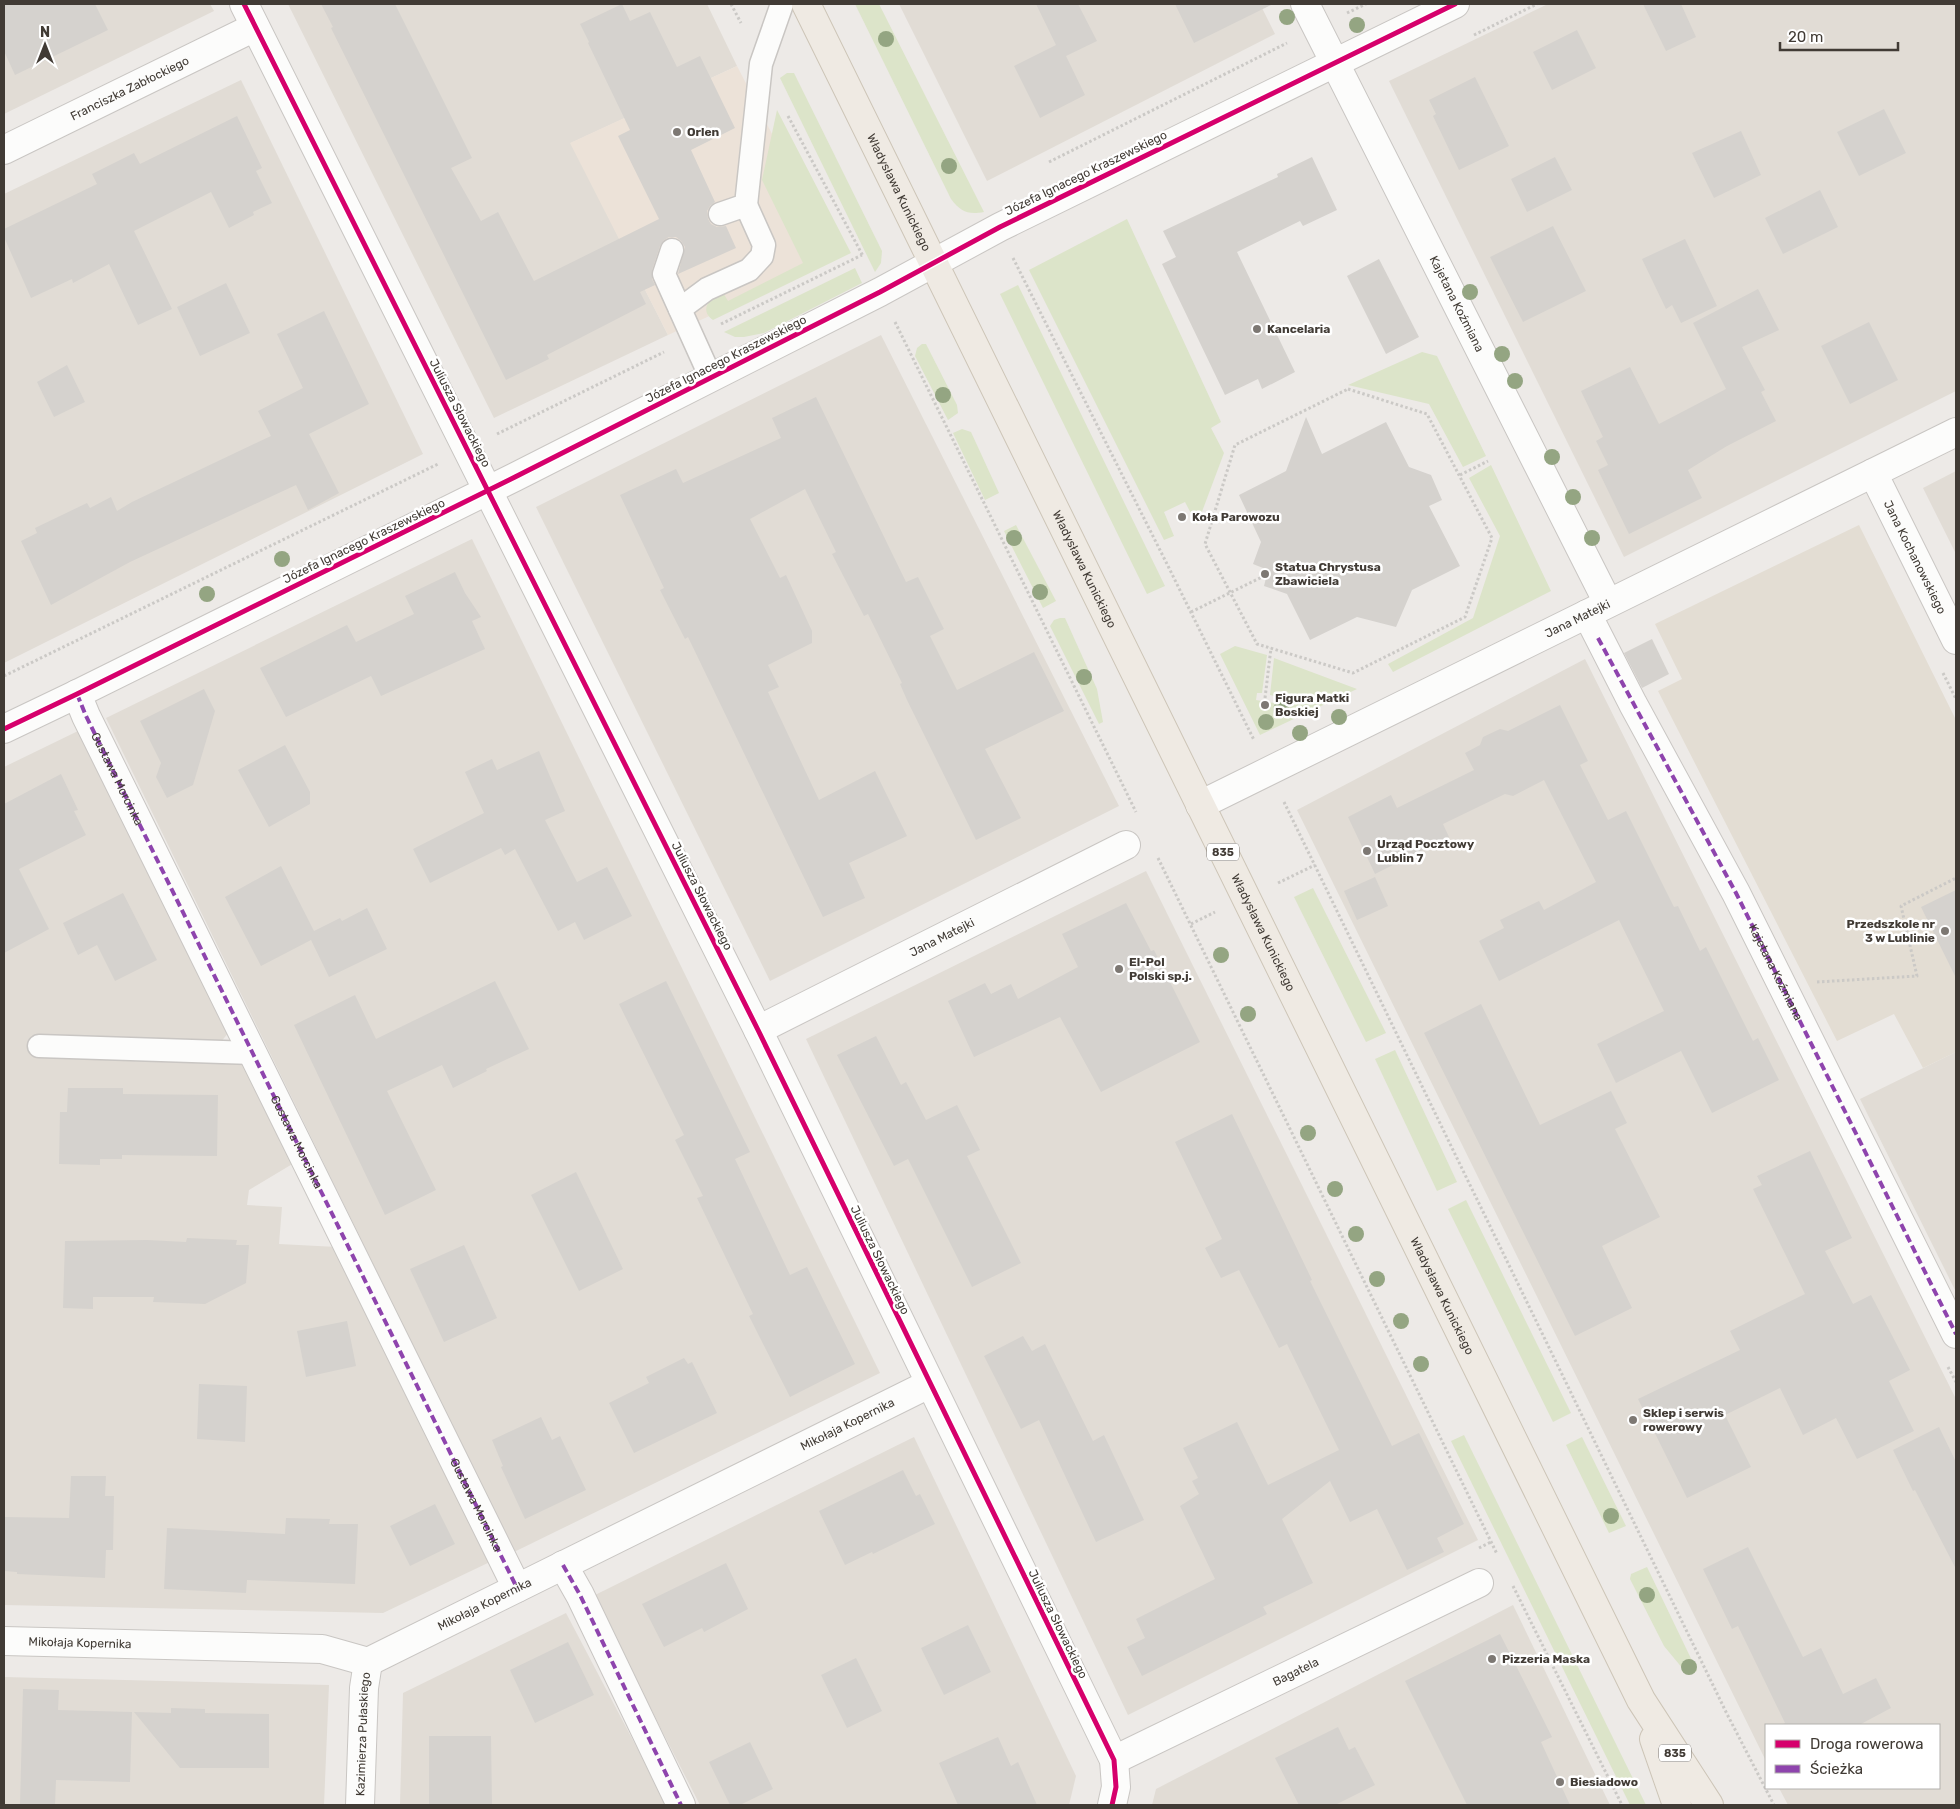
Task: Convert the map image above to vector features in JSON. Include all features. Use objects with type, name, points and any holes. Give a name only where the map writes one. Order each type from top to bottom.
[{"type":"main road","name":"Władysława Kunickiego","points":[[806,4],[1641,1700],[1709,1805]]},
{"type":"main road","name":"Władysława Kunickiego","points":[[1641,1700],[1677,1805]]},
{"type":"street","name":"Kajetana Koźmiana","points":[[1305,4],[1335,62],[1597,609],[1633,704],[1736,893],[1956,1334]]},
{"type":"street","name":"Józefa Ignacego Kraszewskiego","points":[[4,729],[488,491],[880,292],[1000,227],[1455,4]]},
{"type":"street","name":"Franciszka Zabłockiego","points":[[4,150],[250,15]]},
{"type":"street","name":"Juliusza Słowackiego","points":[[250,15],[758,1030],[1114,1760],[1116,1787],[1112,1805]]},
{"type":"street","name":"Jana Matejki","points":[[1200,805],[1956,432]]},
{"type":"street","name":"Jana Kochanowskiego","points":[[1873,473],[1956,640]]},
{"type":"street","name":"Gustawa Morcinka","points":[[77,694],[517,1588]]},
{"type":"street","name":"Jana Matejki","points":[[758,1030],[1126,845]]},
{"type":"street","name":"Mikołaja Kopernika","points":[[4,1641],[322,1649],[368,1662],[929,1384]]},
{"type":"street","points":[[563,1565],[580,1595],[681,1805]]},
{"type":"street","name":"Bagatela","points":[[1114,1760],[1479,1583]]},
{"type":"street","name":"Kazimierza Pułaskiego","points":[[360,1805],[364,1688],[368,1662]]},
{"type":"lane","points":[[680,309],[707,289],[749,270],[762,256],[764,245],[746,205],[761,64],[782,4]]},
{"type":"lane","points":[[720,214],[746,205]]},
{"type":"lane","points":[[672,250],[664,274],[711,378]]},
{"type":"lane","points":[[39,1046],[253,1053]]},
{"type":"path","points":[[731,4],[865,262]]},
{"type":"path","points":[[1046,163],[1366,4]]},
{"type":"path","points":[[1000,227],[1019,273],[1191,612],[1727,1714],[1765,1788]]},
{"type":"path","points":[[4,676],[862,255]]},
{"type":"path","points":[[894,320],[1137,815]]},
{"type":"path","points":[[1348,389],[1427,414],[1460,475],[1492,538],[1465,617],[1353,673],[1257,644],[1206,544],[1235,445],[1348,389]]},
{"type":"path","points":[[1460,475],[1488,461]]},
{"type":"path","points":[[1191,612],[1262,577]]},
{"type":"path","points":[[1265,698],[1271,648]]},
{"type":"path","points":[[1156,854],[1500,1560]]},
{"type":"path","points":[[1816,982],[1917,976],[1901,906],[1956,878]]},
{"type":"path","points":[[1509,1577],[1622,1805]]},
{"type":"path","points":[[1766,1789],[1774,1805]]},
{"type":"shaded area","points":[[4,4],[210,4],[214,11],[4,114]]},
{"type":"shaded area","points":[[288,4],[707,4],[737,66],[571,143],[668,335],[494,418]]},
{"type":"shaded area","points":[[899,4],[1260,4],[1275,34],[987,181]]},
{"type":"shaded area","points":[[1548,4],[1956,4],[1956,391],[1624,557],[1389,81]]},
{"type":"shaded area","points":[[737,66],[836,258],[668,335],[570,143]]},
{"type":"shaded area","points":[[241,80],[423,454],[4,663],[4,194]]},
{"type":"shaded area","points":[[881,335],[1119,806],[770,981],[536,507]]},
{"type":"shaded area","points":[[1956,471],[1956,554],[1923,488]]},
{"type":"shaded area","points":[[1859,525],[1956,720],[1956,1052],[1923,1068],[1894,1014],[1837,1041],[1658,691],[1682,679],[1655,624]]},
{"type":"shaded area","points":[[472,539],[880,1373],[514,1552],[106,718]]},
{"type":"shaded area","points":[[1585,659],[1956,1399],[1956,1805],[1788,1805],[1780,1789],[1940,1789],[1940,1724],[1765,1724],[1765,1759],[1297,810]]},
{"type":"shaded area","points":[[78,731],[229,1032],[220,1043],[243,1060],[294,1163],[249,1190],[247,1205],[282,1207],[279,1244],[337,1247],[492,1561],[383,1613],[4,1605],[4,767]]},
{"type":"shaded area","points":[[1146,871],[1478,1540],[1128,1715],[806,1039]]},
{"type":"shaded area","points":[[1956,1052],[1956,1292],[1860,1099]]},
{"type":"shaded area","points":[[914,1437],[1076,1776],[1069,1805],[700,1805],[593,1596]]},
{"type":"shaded area","points":[[1513,1605],[1610,1805],[1152,1805],[1156,1789]]},
{"type":"shaded area","points":[[566,1613],[667,1805],[400,1805],[403,1693]]},
{"type":"shaded area","points":[[4,1677],[329,1685],[324,1805],[4,1805]]},
{"type":"green space","points":[[855,4],[879,4],[984,212],[965,212],[951,199]]},
{"type":"green space","points":[[787,73],[794,73],[882,251],[881,263],[875,272],[780,78]]},
{"type":"green space","points":[[777,110],[851,253],[713,320],[706,308],[710,300],[722,291],[728,301],[803,263],[762,180]]},
{"type":"green space","points":[[1127,219],[1221,422],[1211,428],[1224,453],[1197,525],[1185,502],[1164,512],[1174,536],[1164,540],[1029,270]]},
{"type":"green space","points":[[855,268],[862,283],[764,333],[735,337],[724,332]]},
{"type":"green space","points":[[1018,285],[1165,586],[1147,594],[1000,294]]},
{"type":"green space","points":[[922,344],[926,344],[957,405],[958,413],[948,420],[915,356],[917,348]]},
{"type":"green space","points":[[1422,352],[1437,356],[1486,456],[1463,467],[1429,404],[1348,385]]},
{"type":"green space","points":[[962,429],[971,432],[999,493],[985,500],[953,433]]},
{"type":"green space","points":[[1491,465],[1551,591],[1393,672],[1388,664],[1473,618],[1500,536],[1469,478]]},
{"type":"green space","points":[[1016,525],[1056,601],[1043,608],[1004,531]]},
{"type":"green space","points":[[1065,618],[1097,689],[1103,722],[1099,724],[1050,626],[1054,620]]},
{"type":"green space","points":[[1235,646],[1267,655],[1262,693],[1257,693],[1256,700],[1274,703],[1274,696],[1270,695],[1274,658],[1357,689],[1260,735],[1220,654]]},
{"type":"green space","points":[[1313,888],[1386,1033],[1366,1042],[1294,897]]},
{"type":"green space","points":[[1395,1050],[1457,1182],[1437,1191],[1375,1059]]},
{"type":"green space","points":[[1466,1200],[1571,1413],[1553,1422],[1448,1209]]},
{"type":"green space","points":[[1464,1435],[1646,1805],[1630,1805],[1451,1441]]},
{"type":"green space","points":[[1582,1437],[1626,1526],[1609,1533],[1566,1445]]},
{"type":"green space","points":[[1647,1567],[1697,1671],[1688,1675],[1664,1646],[1630,1579],[1631,1574]]},
{"type":"building","points":[[4,4],[95,4],[108,30],[15,75],[4,51]]},
{"type":"building","points":[[321,4],[395,4],[472,158],[451,168],[481,221],[498,212],[534,281],[659,219],[618,136],[630,130],[580,24],[622,4],[630,21],[650,12],[677,67],[700,56],[735,128],[691,150],[715,202],[707,211],[708,219],[711,224],[717,227],[726,226],[736,248],[678,274],[685,247],[676,237],[669,237],[660,246],[652,270],[652,279],[655,285],[640,292],[646,304],[547,355],[549,359],[506,380],[331,28],[333,27]]},
{"type":"building","points":[[1036,4],[1078,4],[1097,41],[1066,56],[1085,95],[1040,118],[1014,66],[1056,45]]},
{"type":"building","points":[[1175,4],[1273,4],[1194,43]]},
{"type":"building","points":[[1643,4],[1681,4],[1696,37],[1666,51]]},
{"type":"building","points":[[1577,30],[1596,68],[1552,90],[1533,52]]},
{"type":"building","points":[[1475,77],[1509,146],[1459,170],[1433,116],[1436,114],[1429,100]]},
{"type":"building","points":[[1884,109],[1906,153],[1859,176],[1837,132]]},
{"type":"building","points":[[237,116],[262,168],[256,171],[272,203],[253,212],[254,215],[229,228],[211,192],[134,231],[172,309],[138,325],[109,264],[73,283],[72,279],[31,298],[4,237],[4,229],[97,184],[92,174],[134,153],[140,164]]},
{"type":"building","points":[[1741,131],[1761,175],[1714,198],[1692,153]]},
{"type":"building","points":[[1312,157],[1337,210],[1303,226],[1300,221],[1237,252],[1295,372],[1262,389],[1258,379],[1225,395],[1162,264],[1176,257],[1163,231],[1278,177],[1277,174]]},
{"type":"building","points":[[1555,157],[1572,190],[1527,212],[1511,179]]},
{"type":"building","points":[[1820,190],[1838,227],[1783,254],[1765,218]]},
{"type":"building","points":[[1553,226],[1586,291],[1523,322],[1490,257]]},
{"type":"building","points":[[1685,239],[1717,306],[1681,323],[1672,305],[1666,309],[1642,259]]},
{"type":"building","points":[[1379,259],[1419,337],[1386,354],[1347,276]]},
{"type":"building","points":[[226,283],[250,333],[200,356],[177,307]]},
{"type":"building","points":[[1758,289],[1779,330],[1742,347],[1765,390],[1761,392],[1776,421],[1727,446],[1688,470],[1702,498],[1629,534],[1598,470],[1608,465],[1596,441],[1603,437],[1581,391],[1630,367],[1659,424],[1726,389],[1693,323]]},
{"type":"building","points":[[324,311],[369,404],[309,434],[339,493],[308,510],[296,485],[130,562],[51,605],[21,541],[37,533],[35,528],[87,503],[90,508],[111,497],[117,511],[132,502],[271,436],[258,411],[303,388],[277,334]]},
{"type":"building","points":[[1869,322],[1898,380],[1850,404],[1821,346]]},
{"type":"building","points":[[67,365],[85,402],[54,417],[37,382]]},
{"type":"building","points":[[816,397],[906,582],[918,577],[944,629],[930,636],[957,690],[1034,652],[1064,711],[985,749],[1021,818],[976,840],[907,700],[900,684],[902,683],[868,614],[864,616],[832,554],[836,552],[805,489],[750,519],[780,578],[786,575],[812,631],[812,643],[768,665],[779,687],[768,692],[819,800],[875,771],[907,836],[849,863],[865,898],[823,917],[688,637],[685,639],[660,590],[664,588],[620,495],[676,469],[683,483],[781,438],[772,418]]},
{"type":"building","points":[[1306,417],[1322,454],[1386,422],[1409,467],[1431,475],[1442,500],[1429,506],[1460,566],[1412,590],[1396,627],[1357,617],[1310,640],[1287,594],[1264,586],[1268,570],[1253,564],[1261,542],[1239,495],[1286,471]]},
{"type":"building","points":[[455,572],[465,593],[481,617],[472,621],[485,649],[381,696],[371,676],[286,717],[260,668],[347,625],[356,642],[414,614],[405,596]]},
{"type":"building","points":[[1652,639],[1669,674],[1642,688],[1624,653]]},
{"type":"building","points":[[204,689],[215,711],[193,785],[167,798],[156,777],[161,763],[140,721]]},
{"type":"building","points":[[1560,705],[1588,761],[1580,765],[1608,820],[1626,811],[1674,907],[1678,906],[1700,951],[1706,947],[1753,1041],[1758,1038],[1779,1080],[1712,1113],[1681,1051],[1616,1083],[1597,1044],[1664,1011],[1619,920],[1499,981],[1479,941],[1504,928],[1500,920],[1539,901],[1544,910],[1596,882],[1544,780],[1513,796],[1505,794],[1443,824],[1449,837],[1375,874],[1348,817],[1391,795],[1397,808],[1474,770],[1465,753],[1480,745],[1483,737],[1500,729],[1508,731]]},
{"type":"building","points":[[285,745],[310,792],[310,804],[269,827],[238,770]]},
{"type":"building","points":[[539,751],[565,811],[545,820],[577,882],[607,867],[632,916],[584,940],[575,922],[558,931],[515,849],[505,855],[501,848],[430,883],[413,849],[484,813],[465,772],[492,759],[497,770]]},
{"type":"building","points":[[61,774],[78,810],[74,811],[86,835],[19,869],[49,929],[4,953],[4,804]]},
{"type":"building","points":[[281,866],[314,931],[340,918],[342,921],[367,908],[387,949],[329,977],[311,940],[261,966],[225,897]]},
{"type":"building","points":[[1375,877],[1388,906],[1357,920],[1344,891]]},
{"type":"building","name":"Przedszkole nr 3 w Lublinie","points":[[1956,890],[1956,978],[1921,907]]},
{"type":"building","points":[[123,893],[157,960],[115,981],[97,945],[78,955],[63,923]]},
{"type":"building","points":[[1126,903],[1151,951],[1154,950],[1200,1042],[1101,1092],[1060,1017],[974,1057],[948,1001],[985,983],[991,994],[1011,984],[1018,999],[1078,967],[1062,934]]},
{"type":"building","points":[[495,981],[529,1049],[486,1069],[487,1071],[453,1088],[442,1065],[387,1091],[436,1190],[385,1215],[294,1025],[355,995],[376,1039]]},
{"type":"building","points":[[666,981],[750,1152],[735,1159],[790,1275],[807,1267],[855,1364],[790,1397],[749,1316],[753,1314],[697,1198],[703,1196],[675,1140],[684,1135],[619,1004]]},
{"type":"building","points":[[1481,1004],[1540,1125],[1611,1091],[1627,1123],[1615,1129],[1660,1217],[1602,1246],[1632,1308],[1575,1336],[1424,1033]]},
{"type":"building","points":[[876,1036],[901,1085],[906,1082],[926,1120],[957,1105],[980,1150],[967,1156],[1021,1263],[972,1287],[908,1159],[894,1166],[837,1055]]},
{"type":"building","points":[[68,1088],[123,1088],[123,1094],[218,1095],[217,1156],[122,1155],[122,1159],[100,1159],[100,1165],[59,1164],[60,1112],[67,1112]]},
{"type":"building","points":[[1232,1114],[1312,1280],[1310,1281],[1392,1446],[1419,1433],[1464,1524],[1437,1538],[1444,1552],[1407,1570],[1377,1509],[1350,1522],[1330,1481],[1282,1519],[1313,1583],[1263,1607],[1267,1614],[1142,1676],[1127,1647],[1145,1638],[1136,1619],[1215,1579],[1180,1506],[1199,1494],[1192,1481],[1198,1478],[1183,1448],[1237,1422],[1268,1485],[1339,1450],[1287,1344],[1279,1348],[1239,1270],[1221,1278],[1205,1248],[1222,1239],[1175,1142]]},
{"type":"building","points":[[1810,1151],[1852,1238],[1825,1251],[1853,1304],[1871,1295],[1910,1370],[1889,1381],[1914,1431],[1857,1459],[1836,1418],[1803,1435],[1780,1388],[1725,1415],[1751,1467],[1687,1498],[1638,1399],[1740,1350],[1730,1331],[1805,1294],[1753,1189],[1762,1185],[1757,1176]]},
{"type":"building","points":[[576,1172],[623,1269],[579,1291],[531,1195]]},
{"type":"building","points":[[187,1238],[237,1240],[236,1245],[249,1245],[246,1283],[205,1304],[153,1302],[154,1297],[93,1297],[93,1309],[63,1308],[65,1241],[147,1240],[186,1242]]},
{"type":"building","points":[[464,1245],[497,1318],[444,1342],[410,1269]]},
{"type":"building","points":[[347,1321],[356,1366],[306,1377],[297,1331]]},
{"type":"building","points":[[1023,1336],[1032,1351],[1045,1344],[1093,1441],[1104,1435],[1144,1520],[1096,1542],[1039,1420],[1021,1429],[984,1356]]},
{"type":"building","points":[[684,1358],[688,1364],[692,1362],[717,1413],[634,1453],[609,1403],[649,1383],[646,1377]]},
{"type":"building","points":[[199,1384],[247,1386],[245,1442],[197,1439]]},
{"type":"building","points":[[541,1417],[552,1440],[560,1436],[586,1490],[525,1519],[501,1467],[503,1466],[492,1440]]},
{"type":"building","points":[[1939,1427],[1956,1462],[1956,1569],[1915,1490],[1913,1491],[1893,1450]]},
{"type":"building","points":[[903,1470],[916,1496],[920,1494],[935,1524],[873,1554],[872,1552],[845,1565],[819,1511]]},
{"type":"building","points":[[71,1476],[106,1476],[105,1496],[114,1496],[113,1550],[106,1550],[105,1578],[17,1574],[17,1572],[4,1571],[4,1517],[69,1518]]},
{"type":"building","points":[[435,1504],[455,1544],[410,1566],[390,1526]]},
{"type":"building","points":[[286,1518],[330,1519],[329,1524],[358,1524],[355,1584],[247,1580],[246,1593],[164,1589],[167,1528],[285,1534]]},
{"type":"building","points":[[1748,1547],[1803,1657],[1821,1648],[1843,1694],[1876,1678],[1891,1708],[1861,1724],[1783,1724],[1785,1723],[1738,1626],[1732,1629],[1703,1569]]},
{"type":"building","points":[[726,1563],[748,1609],[704,1632],[702,1628],[664,1647],[642,1604]]},
{"type":"building","points":[[968,1625],[991,1672],[944,1695],[921,1648]]},
{"type":"building","points":[[1500,1634],[1552,1737],[1541,1742],[1570,1805],[1467,1805],[1405,1681]]},
{"type":"building","points":[[568,1642],[594,1695],[535,1723],[510,1670]]},
{"type":"building","points":[[856,1658],[882,1711],[847,1728],[821,1675]]},
{"type":"building","points":[[23,1689],[59,1690],[58,1710],[132,1712],[130,1782],[56,1780],[55,1805],[20,1805]]},
{"type":"building","points":[[171,1708],[205,1709],[205,1713],[269,1714],[269,1768],[180,1768],[134,1712],[171,1713]]},
{"type":"building","points":[[1338,1727],[1349,1750],[1355,1747],[1375,1785],[1335,1805],[1299,1805],[1275,1758]]},
{"type":"building","points":[[429,1736],[491,1736],[492,1805],[429,1805]]},
{"type":"building","points":[[998,1737],[1011,1766],[1018,1762],[1037,1805],[958,1805],[939,1763]]},
{"type":"building","points":[[750,1742],[773,1789],[740,1805],[730,1805],[709,1762]]},
{"type":"marked path","points":[[1598,638],[1736,893],[1956,1334]]},
{"type":"marked path","points":[[77,694],[86,716],[517,1588]]},
{"type":"marked path","points":[[563,1565],[580,1595],[681,1805]]},
{"type":"cycle path","points":[[244,4],[758,1030],[1114,1760],[1116,1787],[1112,1805]]},
{"type":"cycle path","points":[[4,729],[515,477],[880,292],[1000,227],[1455,4]]},
{"type":"place","name":"Orlen","points":[[677,132]]},
{"type":"place","name":"Kancelaria","points":[[1257,329]]},
{"type":"place","name":"Koła Parowozu","points":[[1182,517]]},
{"type":"place","name":"Statua Chrystusa Zbawiciela","points":[[1265,574]]},
{"type":"place","name":"Figura Matki Boskiej","points":[[1265,705]]},
{"type":"place","name":"Urząd Pocztowy Lublin 7","points":[[1367,851]]},
{"type":"place","name":"Przedszkole nr 3 w Lublinie","points":[[1945,931]]},
{"type":"place","name":"El-Pol Polski sp.j.","points":[[1119,969]]},
{"type":"place","name":"Sklep i serwis rowerowy","points":[[1633,1420]]},
{"type":"place","name":"Pizzeria Maska","points":[[1492,1659]]},
{"type":"place","name":"Biesiadowo","points":[[1560,1782]]}]
